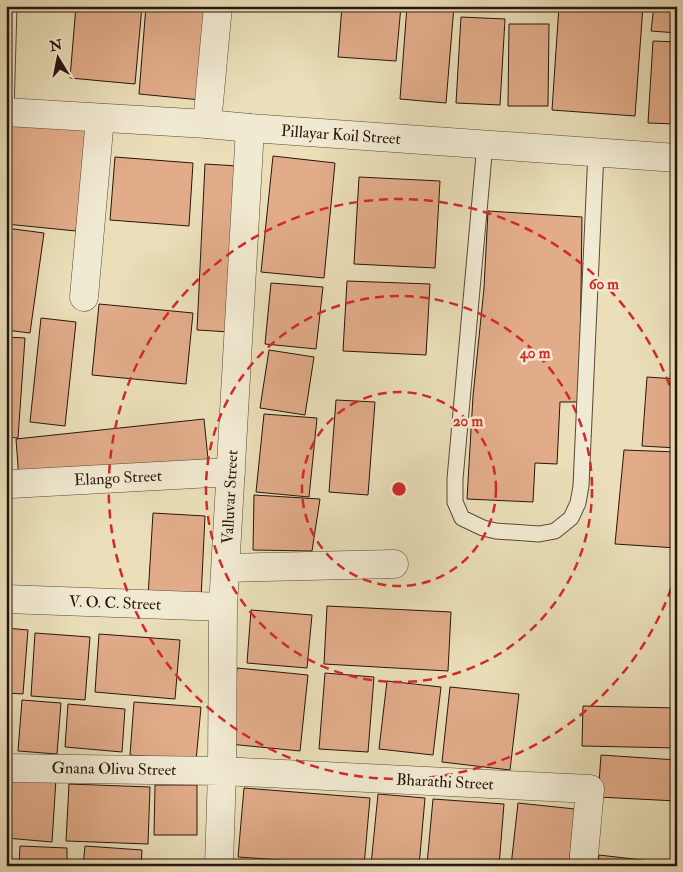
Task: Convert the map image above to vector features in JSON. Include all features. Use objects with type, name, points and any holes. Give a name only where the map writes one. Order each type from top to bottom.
[{"type":"street","points":[[207,124],[218,6]]},
{"type":"street","name":"Pillayar Koil Street","points":[[6,112],[207,124],[677,158]]},
{"type":"street","points":[[84,297],[100,118]]},
{"type":"street","name":"Valluvar Street","points":[[218,866],[222,771],[223,607],[250,128]]},
{"type":"street","name":"Elango Street","points":[[6,486],[21,483],[231,472]]},
{"type":"street","points":[[226,568],[394,564]]},
{"type":"street","name":"V. O. C. Street","points":[[6,600],[223,607]]},
{"type":"street","name":"Gnana Olivu Street","points":[[6,768],[222,771]]},
{"type":"street","name":"Bharathi Street","points":[[222,771],[590,789],[583,866]]},
{"type":"lane","points":[[6,112],[9,6]]},
{"type":"lane","points":[[485,144],[455,479],[455,502],[462,518],[483,528],[496,531],[539,534],[554,531],[571,518],[578,503],[581,486],[596,151]]},
{"type":"building","points":[[76,6],[142,6],[135,84],[70,78]]},
{"type":"building","points":[[146,6],[209,8],[201,100],[139,94]]},
{"type":"building","points":[[342,6],[401,6],[396,61],[338,57]]},
{"type":"building","points":[[407,6],[454,6],[446,103],[400,99]]},
{"type":"building","points":[[559,6],[643,6],[635,116],[552,110]]},
{"type":"building","points":[[654,6],[677,6],[677,33],[651,31]]},
{"type":"building","points":[[461,17],[505,19],[500,105],[456,103]]},
{"type":"building","points":[[509,24],[549,24],[548,106],[508,106]]},
{"type":"building","points":[[653,41],[677,42],[677,124],[648,123]]},
{"type":"building","points":[[8,122],[87,130],[76,231],[6,224],[6,140]]},
{"type":"building","points":[[273,156],[335,163],[324,278],[261,272]]},
{"type":"building","points":[[115,157],[193,163],[189,226],[110,220]]},
{"type":"building","points":[[205,164],[238,166],[230,332],[197,330]]},
{"type":"building","points":[[359,177],[440,181],[435,268],[354,264]]},
{"type":"building","points":[[488,211],[582,217],[578,402],[560,402],[557,464],[535,463],[533,502],[467,499],[473,396],[484,288]]},
{"type":"building","points":[[6,228],[44,233],[30,333],[6,330]]},
{"type":"building","points":[[347,281],[430,284],[426,355],[343,351]]},
{"type":"building","points":[[271,283],[323,287],[316,349],[265,344]]},
{"type":"building","points":[[99,304],[193,313],[186,384],[92,375]]},
{"type":"building","points":[[41,318],[76,322],[65,426],[30,422]]},
{"type":"building","points":[[6,337],[25,338],[18,438],[6,437]]},
{"type":"building","points":[[269,350],[314,357],[305,415],[260,408]]},
{"type":"building","points":[[647,377],[677,379],[677,448],[642,446]]},
{"type":"building","points":[[336,400],[375,402],[368,495],[329,492]]},
{"type":"building","points":[[264,414],[317,418],[309,497],[256,492]]},
{"type":"building","points":[[204,419],[208,459],[19,479],[16,439]]},
{"type":"building","points":[[624,450],[677,452],[677,548],[615,544]]},
{"type":"building","points":[[254,495],[320,499],[312,551],[253,550]]},
{"type":"building","points":[[153,513],[205,516],[201,599],[148,597]]},
{"type":"building","points":[[327,606],[451,612],[448,671],[324,664]]},
{"type":"building","points":[[251,610],[312,615],[307,668],[247,663]]},
{"type":"building","points":[[6,628],[28,630],[23,694],[6,693]]},
{"type":"building","points":[[35,633],[90,637],[85,700],[31,696]]},
{"type":"building","points":[[99,634],[180,640],[175,699],[95,692]]},
{"type":"building","points":[[237,668],[308,675],[300,751],[229,744]]},
{"type":"building","points":[[325,673],[374,677],[368,752],[319,749]]},
{"type":"building","points":[[387,681],[441,687],[433,755],[379,749]]},
{"type":"building","points":[[450,687],[519,694],[510,770],[442,762]]},
{"type":"building","points":[[22,700],[61,703],[57,754],[18,751]]},
{"type":"building","points":[[134,702],[201,707],[196,761],[130,755]]},
{"type":"building","points":[[68,704],[125,709],[122,752],[65,747]]},
{"type":"building","points":[[583,706],[677,708],[677,748],[582,746]]},
{"type":"building","points":[[601,755],[677,760],[677,801],[598,797]]},
{"type":"building","points":[[6,775],[56,779],[52,842],[6,838]]},
{"type":"building","points":[[69,784],[150,787],[148,844],[66,841]]},
{"type":"building","points":[[155,785],[197,785],[197,835],[154,835]]},
{"type":"building","points":[[244,788],[370,798],[364,866],[238,857]]},
{"type":"building","points":[[378,794],[425,798],[419,866],[371,865]]},
{"type":"building","points":[[433,799],[504,804],[499,866],[427,864]]},
{"type":"building","points":[[518,803],[575,809],[569,866],[511,866]]},
{"type":"building","points":[[20,846],[67,848],[67,866],[19,866]]},
{"type":"building","points":[[85,846],[142,850],[141,866],[83,866]]},
{"type":"building","points":[[6,847],[8,847],[7,866],[6,866]]},
{"type":"building","points":[[599,855],[677,864],[677,866],[598,866]]}]
